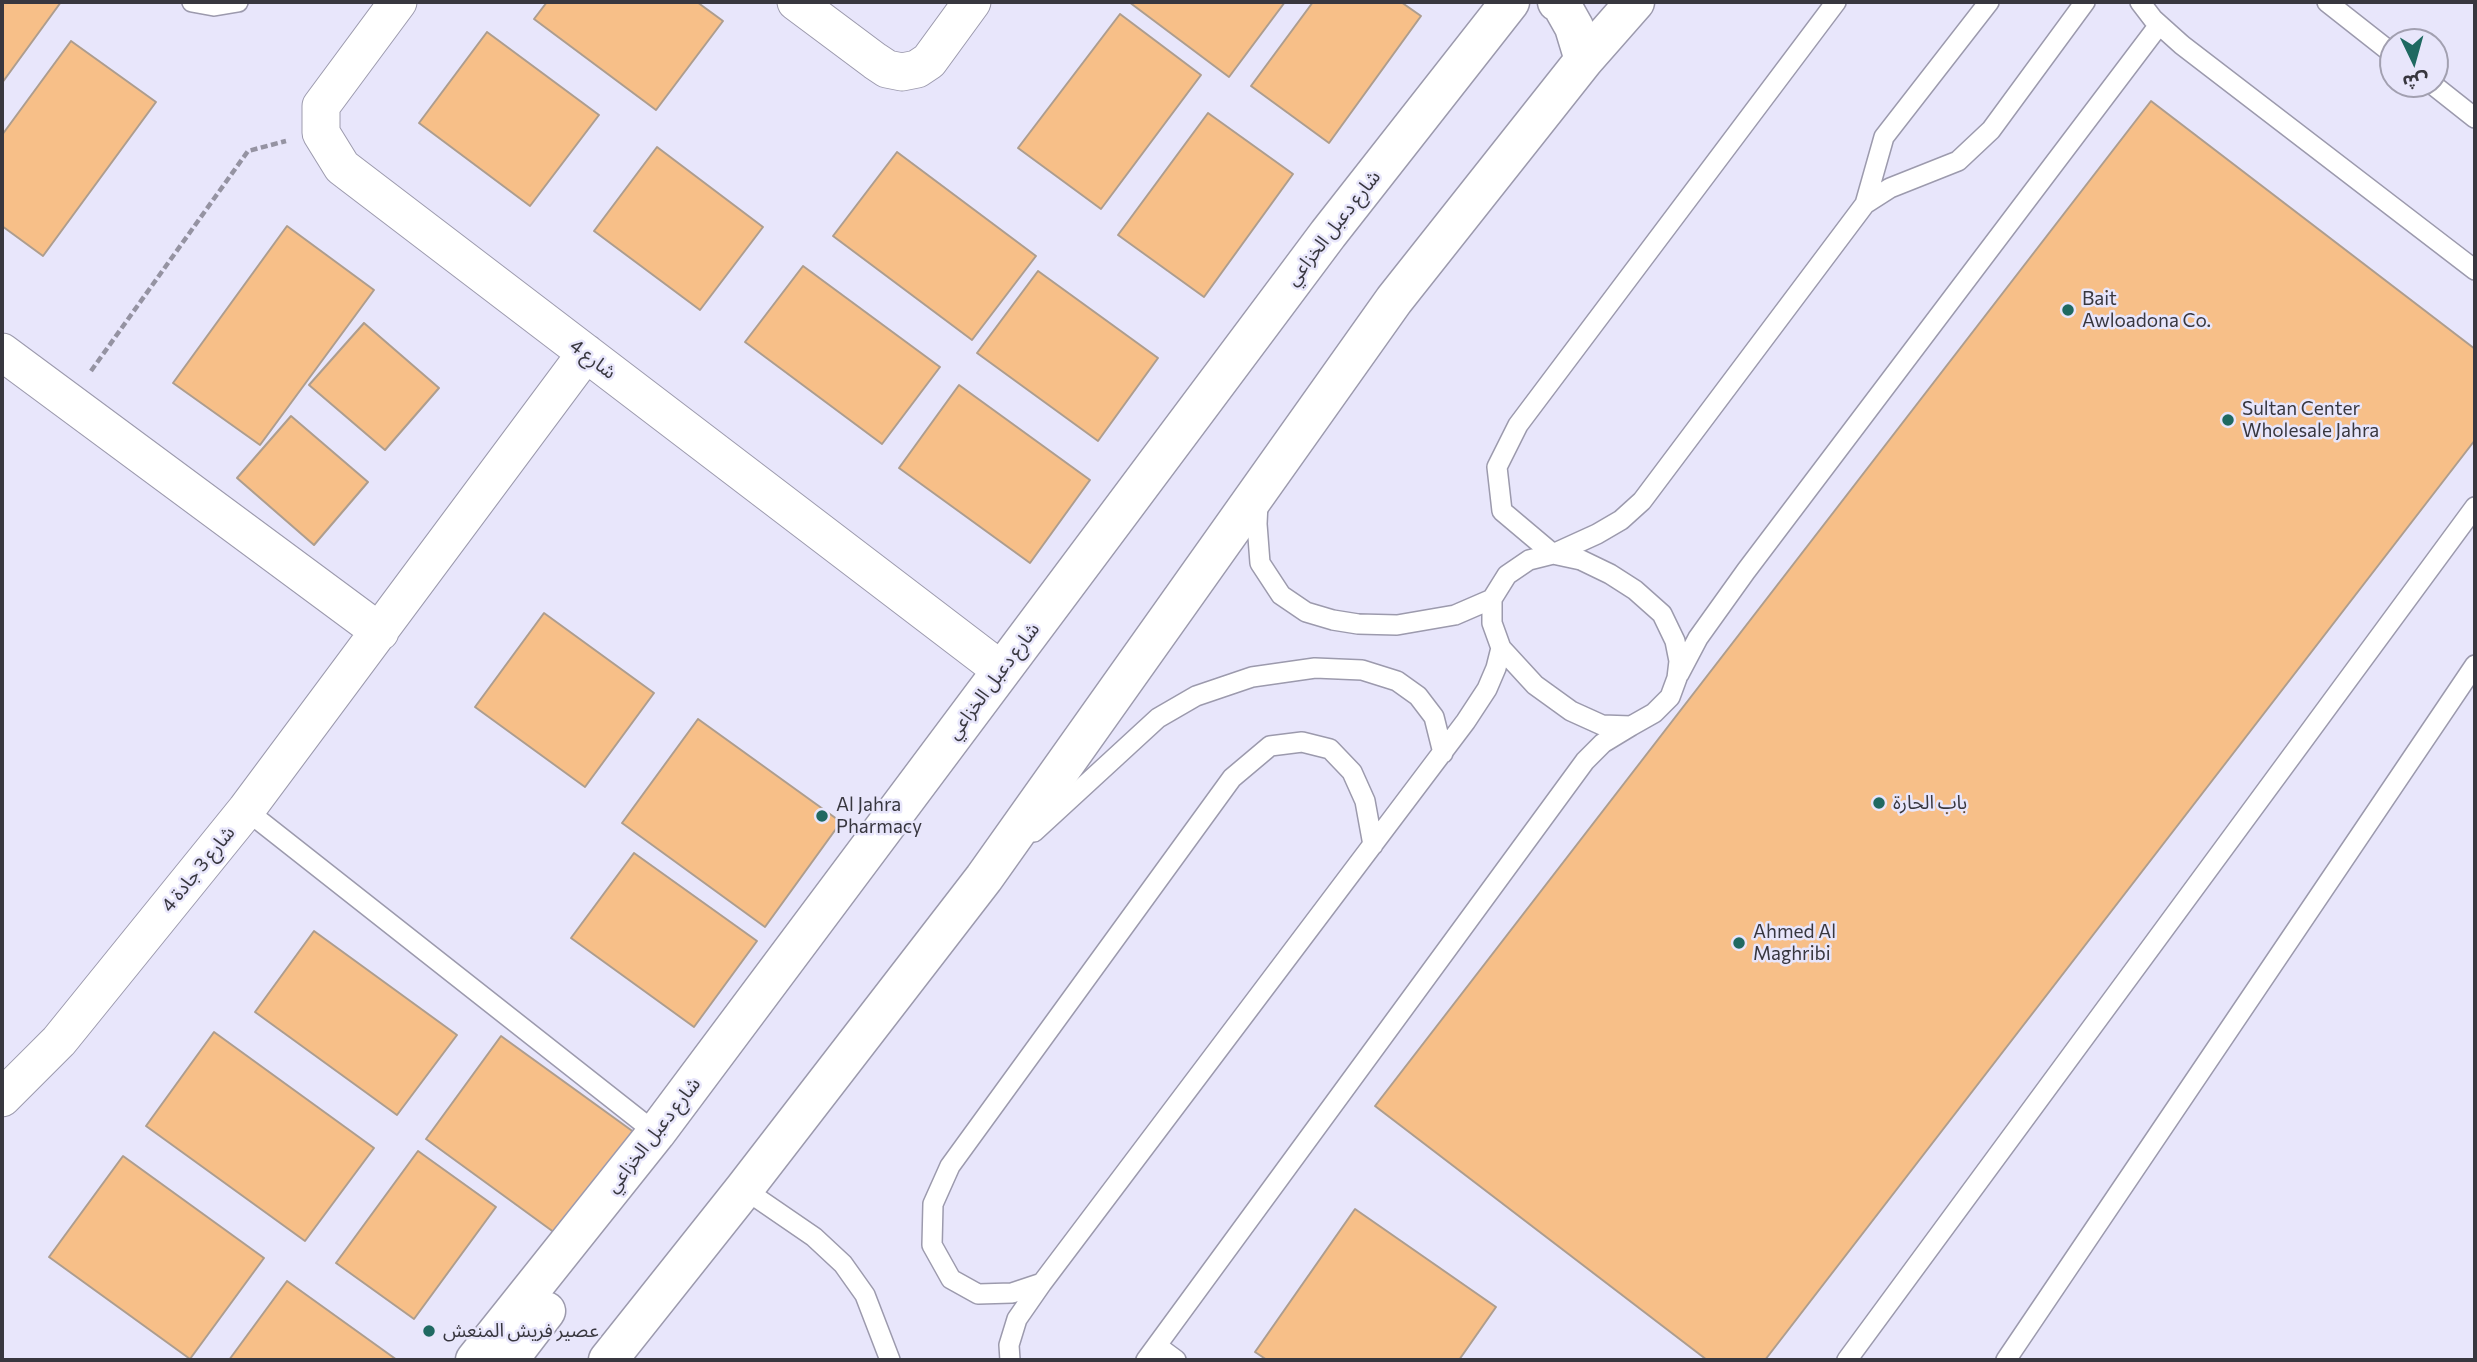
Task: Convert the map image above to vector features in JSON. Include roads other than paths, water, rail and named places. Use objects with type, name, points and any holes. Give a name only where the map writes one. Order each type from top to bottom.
[{"type":"main road","name":"شارع دعبل الخزاعي","points":[[475,1360],[656,1133],[1328,234],[1511,2]]},
{"type":"main road","points":[[1557,2],[1561,4],[1574,27],[1584,60]]},
{"type":"main road","points":[[608,1360],[984,878],[1394,300],[1584,60],[1635,2]]},
{"type":"main road","points":[[514,1360],[525,1336],[599,1240],[610,1219],[624,1174]]},
{"type":"street","name":"شارع 4","points":[[398,2],[321,106],[321,133],[342,167],[1001,670]]},
{"type":"street","points":[[796,2],[887,69],[902,72],[917,69],[929,61],[972,2]]},
{"type":"street","points":[[2,352],[380,632]]},
{"type":"street","name":"شارع 3 جادة 4","points":[[8,1082],[59,1041],[246,810],[586,353]]},
{"type":"lane","points":[[192,2],[214,6],[238,2]]},
{"type":"lane","points":[[1677,678],[1679,661],[1675,640],[1662,614],[1635,590],[1611,574],[1581,560],[1553,554],[1502,511],[1497,467],[1518,425],[1836,2]]},
{"type":"lane","points":[[1631,726],[1602,725],[1571,711],[1535,685],[1501,648],[1492,623],[1492,599],[1507,575],[1529,560],[1553,554],[1597,534],[1621,520],[1642,501],[1865,204],[1884,137],[1989,2]]},
{"type":"lane","points":[[1865,204],[1891,188],[1958,161],[1991,130],[2085,2]]},
{"type":"lane","points":[[2140,2],[2158,25],[2182,45],[2475,270]]},
{"type":"lane","points":[[2327,2],[2379,43]]},
{"type":"lane","points":[[1176,1360],[1151,1353],[1585,761],[1602,743],[1654,713],[1670,697],[1698,638],[1746,571],[2158,25]]},
{"type":"lane","points":[[2449,97],[2475,118]]},
{"type":"lane","points":[[1264,482],[1256,508],[1260,563],[1281,595],[1306,612],[1358,624],[1397,625],[1455,615],[1492,599]]},
{"type":"lane","points":[[1847,1360],[2475,508]]},
{"type":"lane","points":[[1010,1360],[1009,1345],[1017,1319],[1443,752],[1487,689],[1501,648]]},
{"type":"lane","points":[[2007,1360],[2475,665]]},
{"type":"lane","points":[[984,878],[1158,718],[1196,696],[1252,677],[1315,668],[1362,670],[1397,681],[1418,696],[1434,718],[1443,752]]},
{"type":"lane","points":[[1042,1283],[1012,1293],[978,1294],[951,1279],[932,1245],[933,1204],[950,1166],[1233,778],[1270,746],[1302,742],[1330,749],[1352,772],[1365,800],[1373,845]]},
{"type":"lane","points":[[246,810],[656,1133]]},
{"type":"lane","points":[[744,1189],[814,1237],[843,1264],[865,1296],[890,1360]]},
{"type":"place","name":"Bait Awloadona Co.","points":[[2068,310]]},
{"type":"place","name":"Sultan Center Wholesale Jahra","points":[[2228,420]]},
{"type":"place","name":"باب الحارة","points":[[1879,803]]},
{"type":"place","name":"Al Jahra Pharmacy","points":[[822,816]]},
{"type":"place","name":"Ahmed Al Maghribi","points":[[1739,943]]},
{"type":"place","name":"عصير فريش المنعش","points":[[429,1331]]}]
